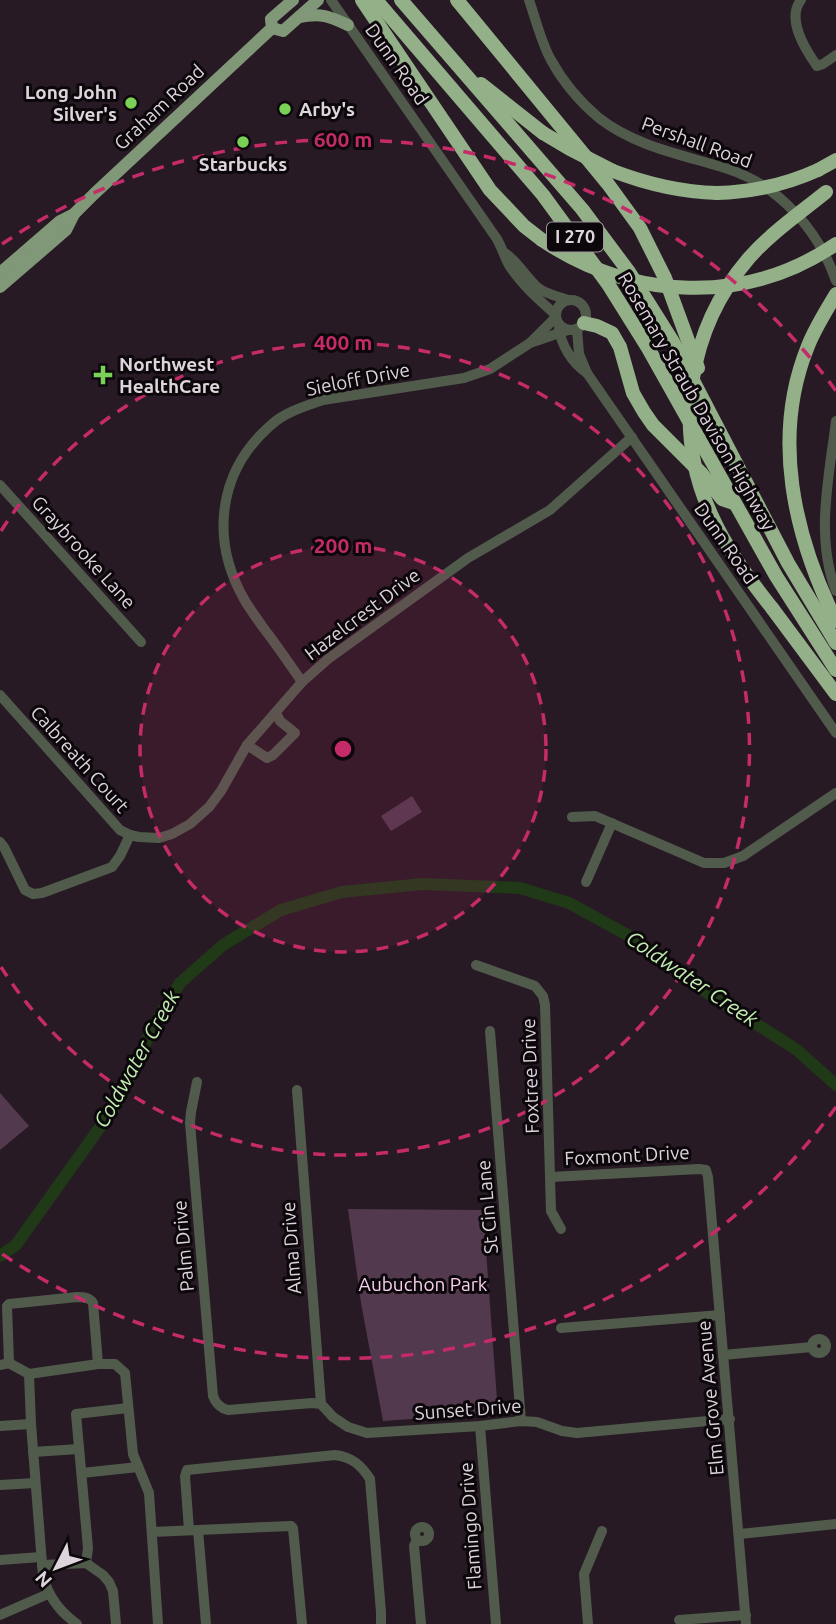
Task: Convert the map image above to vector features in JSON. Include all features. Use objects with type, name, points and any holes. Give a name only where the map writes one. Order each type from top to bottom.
[{"type":"highway","points":[[362,0],[490,190],[524,226],[571,258],[616,277],[664,287],[688,288],[737,285],[760,279],[806,262],[836,244]]},
{"type":"highway","name":"Rosemary Straub Davison Highway","points":[[376,0],[535,185],[587,254],[642,337],[788,596],[836,670]]},
{"type":"highway","name":"Rosemary Straub Davison Highway","points":[[401,0],[618,256],[667,332],[788,563],[836,643]]},
{"type":"highway","points":[[457,0],[608,184],[640,228],[665,278],[688,345],[707,389],[713,419]]},
{"type":"highway","points":[[458,67],[543,132],[570,149],[613,171],[669,189],[717,193],[755,190],[778,185],[836,160]]},
{"type":"highway","points":[[831,188],[761,245],[730,282],[710,319],[696,359],[690,412],[695,468],[713,520],[727,546],[836,694]]},
{"type":"highway","points":[[836,294],[808,344],[792,404],[789,452],[794,500],[806,545],[836,621]]},
{"type":"highway","points":[[566,325],[597,326],[612,333],[620,347],[634,393],[644,412],[722,499],[734,503]]},
{"type":"main road","name":"Graham Road","points":[[272,29],[271,19],[293,0]]},
{"type":"main road","name":"Graham Road","points":[[0,287],[66,230],[74,214],[94,194],[272,29],[283,30],[318,0]]},
{"type":"main road","points":[[299,17],[327,15],[348,25]]},
{"type":"main road","name":"Graham Road","points":[[0,273],[60,220],[74,214]]},
{"type":"street","name":"Dunn Road","points":[[331,0],[497,239],[508,264],[534,295],[566,325],[587,373],[836,733]]},
{"type":"street","name":"Pershall Road","points":[[529,0],[550,58],[561,77],[583,104],[601,119],[635,139],[732,170],[774,193],[815,236],[836,281]]},
{"type":"street","points":[[801,0],[797,5],[797,26],[809,54],[817,66],[836,55]]},
{"type":"street","name":"Dunn Road","points":[[505,253],[514,259],[541,290],[569,300]]},
{"type":"street","points":[[569,300],[578,302],[586,314],[566,325],[561,304],[569,300]]},
{"type":"street","name":"Dunn Road","points":[[566,325],[562,342],[578,367],[587,373]]},
{"type":"street","name":"Sieloff Drive","points":[[302,682],[244,600],[230,567],[223,536],[223,507],[234,474],[249,446],[272,423],[297,409],[323,400],[464,378],[490,369],[530,343],[566,325]]},
{"type":"street","name":"Sieloff Drive","points":[[530,343],[566,325]]},
{"type":"street","points":[[836,421],[831,504],[825,536],[827,558],[836,591]]},
{"type":"street","name":"Hazelcrest Drive","points":[[135,836],[159,838],[190,824],[209,807],[247,745],[302,682],[333,655],[441,576],[550,510],[632,437]]},
{"type":"street","name":"Graybrooke Lane","points":[[0,485],[141,642]]},
{"type":"street","name":"Calbreath Court","points":[[0,695],[110,820],[120,830],[135,836]]},
{"type":"street","points":[[247,745],[267,758],[295,733],[280,721],[276,713]]},
{"type":"street","points":[[572,817],[595,816],[704,863],[724,863],[743,856],[836,793]]},
{"type":"street","points":[[586,881],[612,823]]},
{"type":"street","points":[[0,842],[26,890],[33,894],[43,893],[112,867],[135,836]]},
{"type":"street","name":"Foxtree Drive","points":[[476,965],[535,986],[543,996],[551,1211],[561,1229]]},
{"type":"street","name":"St Cin Lane","points":[[491,1031],[521,1421]]},
{"type":"street","name":"Palm Drive","points":[[197,1083],[190,1123],[213,1396],[218,1405],[228,1410],[302,1403],[321,1404]]},
{"type":"street","name":"Alma Drive","points":[[297,1090],[321,1404]]},
{"type":"street","name":"Foxmont Drive","points":[[551,1177],[706,1170]]},
{"type":"street","name":"Elm Grove Avenue","points":[[706,1170],[746,1619]]},
{"type":"street","points":[[98,1364],[93,1303],[88,1298],[7,1306],[4,1364],[29,1374],[115,1364],[125,1373],[133,1454],[149,1493],[158,1624]]},
{"type":"street","points":[[561,1328],[720,1315]]},
{"type":"street","points":[[723,1355],[812,1347]]},
{"type":"street","points":[[29,1374],[43,1576],[48,1594],[77,1624]]},
{"type":"street","name":"Sunset Drive","points":[[321,1404],[348,1427],[367,1433],[521,1421],[537,1422],[576,1433],[730,1419]]},
{"type":"street","points":[[86,1563],[88,1548],[76,1414],[128,1408]]},
{"type":"street","points":[[0,1426],[31,1424]]},
{"type":"street","name":"Flamingo Drive","points":[[480,1426],[496,1624]]},
{"type":"street","points":[[33,1451],[79,1448]]},
{"type":"street","points":[[206,1624],[185,1476],[187,1470],[335,1455],[361,1466],[370,1479],[381,1624]]},
{"type":"street","points":[[82,1473],[138,1467]]},
{"type":"street","points":[[0,1485],[36,1483]]},
{"type":"street","points":[[740,1534],[836,1524]]},
{"type":"street","points":[[152,1532],[291,1526],[302,1624]]},
{"type":"street","points":[[588,1624],[584,1574],[602,1531]]},
{"type":"street","points":[[417,1540],[414,1546],[421,1624]]},
{"type":"street","points":[[0,1560],[86,1563],[109,1582],[113,1591],[116,1624]]},
{"type":"street","points":[[0,1615],[48,1594]]},
{"type":"street","points":[[679,1620],[746,1619]]},
{"type":"green space","points":[[412,796],[422,812],[391,831],[381,816]]},
{"type":"green space","points":[[0,1093],[29,1126],[0,1150]]},
{"type":"green space","name":"Aubuchon Park","points":[[348,1209],[483,1210],[498,1413],[383,1421],[361,1303]]},
{"type":"waterway","name":"Coldwater Creek","points":[[0,1256],[16,1245],[118,1102],[153,1027],[180,983],[223,945],[281,910],[342,892],[422,884],[520,888],[569,903],[633,938],[703,990],[797,1050],[836,1085]]},
{"type":"place","name":"Long John Silver's","points":[[131,103]]},
{"type":"place","name":"Arby's","points":[[285,109]]},
{"type":"place","name":"Starbucks","points":[[243,142]]},
{"type":"place","name":"Northwest HealthCare","points":[[103,375]]}]
